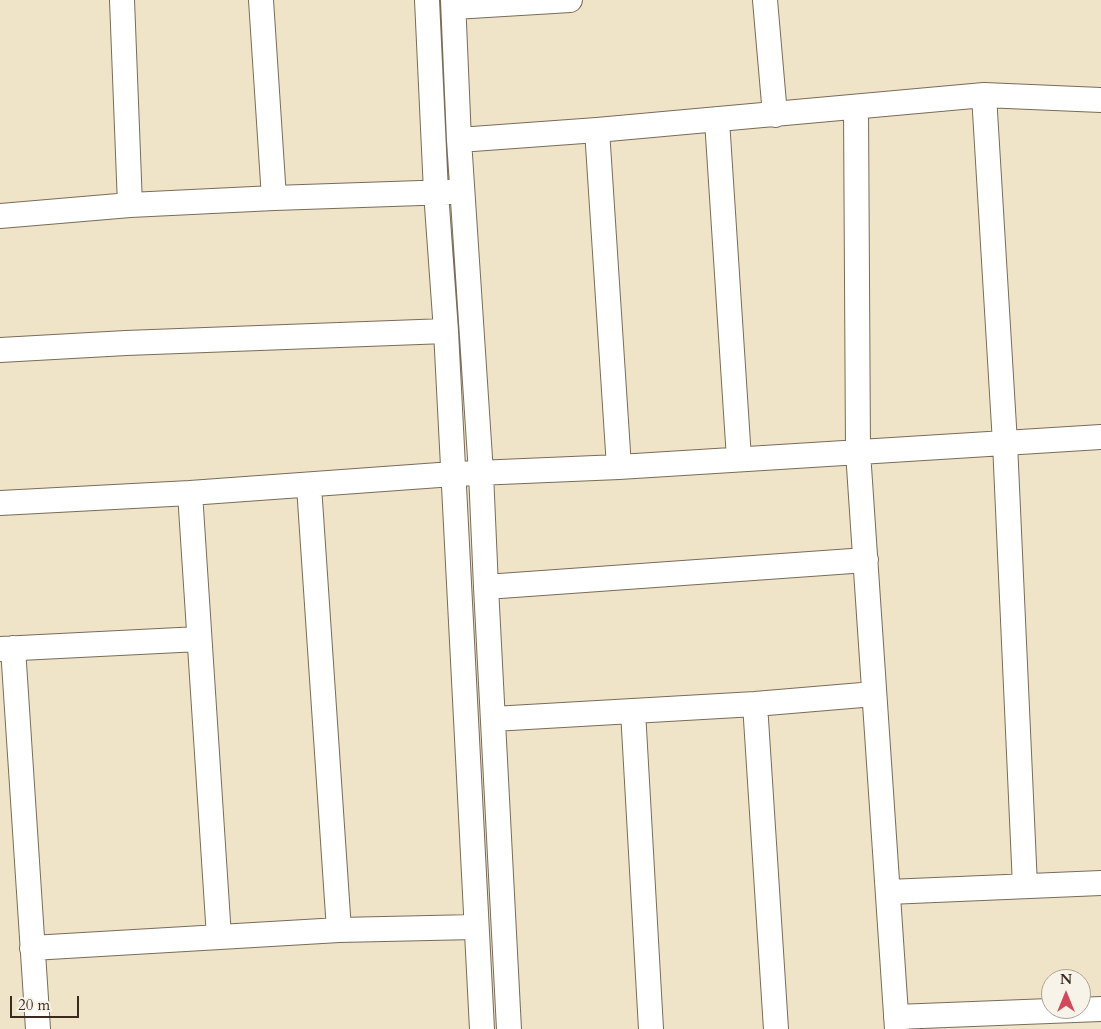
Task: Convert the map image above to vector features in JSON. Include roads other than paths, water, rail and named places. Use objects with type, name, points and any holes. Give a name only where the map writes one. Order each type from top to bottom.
[{"type":"street","points":[[122,0],[130,205]]},
{"type":"street","points":[[261,0],[274,198]]},
{"type":"street","points":[[427,0],[436,192],[446,331],[475,927],[482,1029]]},
{"type":"street","points":[[509,1029],[481,473],[459,140],[453,4],[570,0]]},
{"type":"street","points":[[765,0],[775,115]]},
{"type":"street","points":[[459,140],[717,120],[984,95],[1101,100]]},
{"type":"street","points":[[984,95],[1005,443],[1025,886]]},
{"type":"street","points":[[856,108],[858,452],[896,1023],[1101,1009]]},
{"type":"street","points":[[717,120],[740,459]]},
{"type":"street","points":[[597,130],[619,467]]},
{"type":"street","points":[[0,216],[130,205],[463,191]]},
{"type":"street","points":[[0,350],[126,343],[446,331]]},
{"type":"street","points":[[0,503],[309,486],[453,474],[619,467],[1101,437]]},
{"type":"street","points":[[309,486],[339,930]]},
{"type":"street","points":[[190,493],[219,937]]},
{"type":"street","points":[[486,587],[866,560]]},
{"type":"street","points":[[38,1029],[6,648],[199,639]]},
{"type":"street","points":[[493,719],[755,704],[874,694]]},
{"type":"street","points":[[755,704],[776,1029]]},
{"type":"street","points":[[633,711],[651,1029]]},
{"type":"street","points":[[888,892],[1101,883]]},
{"type":"street","points":[[32,948],[339,930],[475,927]]}]
